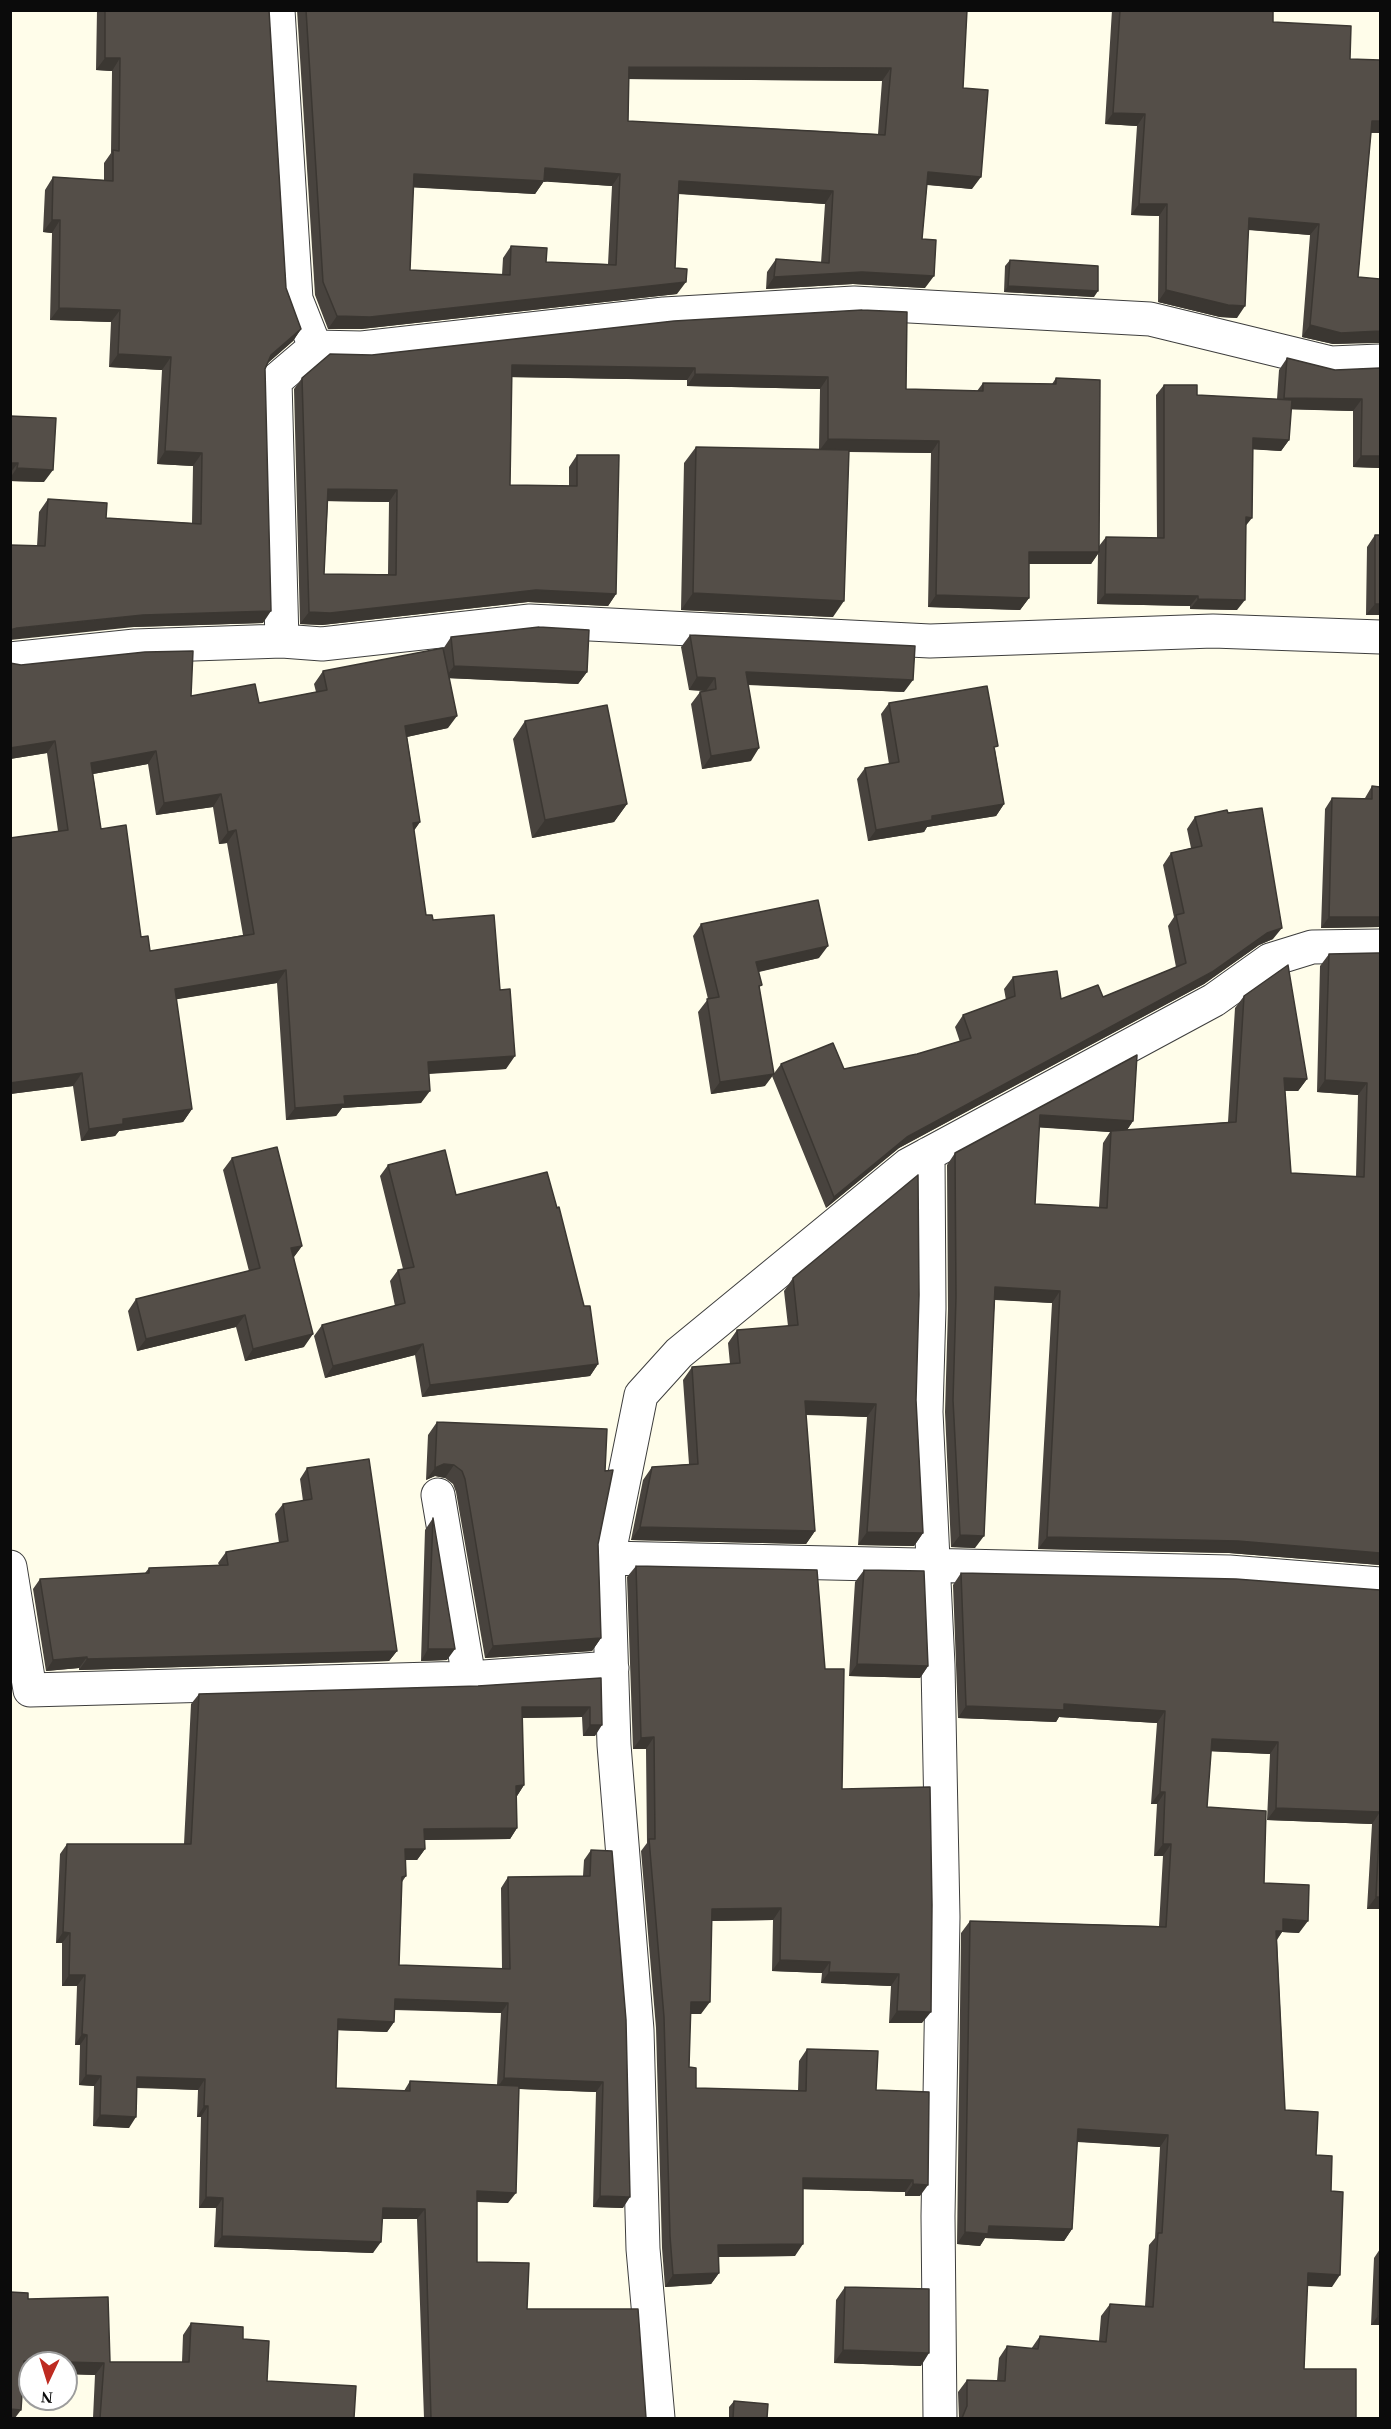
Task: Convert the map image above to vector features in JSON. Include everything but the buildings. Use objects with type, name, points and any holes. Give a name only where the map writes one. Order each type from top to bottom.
[{"type":"street","points":[[278,10],[296,298],[315,347]]},
{"type":"street","points":[[282,641],[275,381],[315,347],[362,348],[663,314],[854,303],[1150,320],[1330,363],[1380,361]]},
{"type":"street","points":[[10,659],[135,646],[282,641],[322,644],[530,621],[930,641],[1213,631],[1380,637]]},
{"type":"street","points":[[658,2418],[643,2249],[637,2030],[614,1745],[608,1558],[642,1395],[680,1353],[908,1165],[1214,1000],[1270,960],[1312,946],[1380,946]]},
{"type":"street","points":[[928,1154],[929,1308],[926,1412],[938,1665],[943,1917],[938,2216],[940,2418]]},
{"type":"street","points":[[438,1495],[469,1678]]},
{"type":"street","points":[[608,1558],[1229,1572],[1380,1584]]},
{"type":"street","points":[[10,1565],[20,1690],[469,1678],[612,1668]]}]
